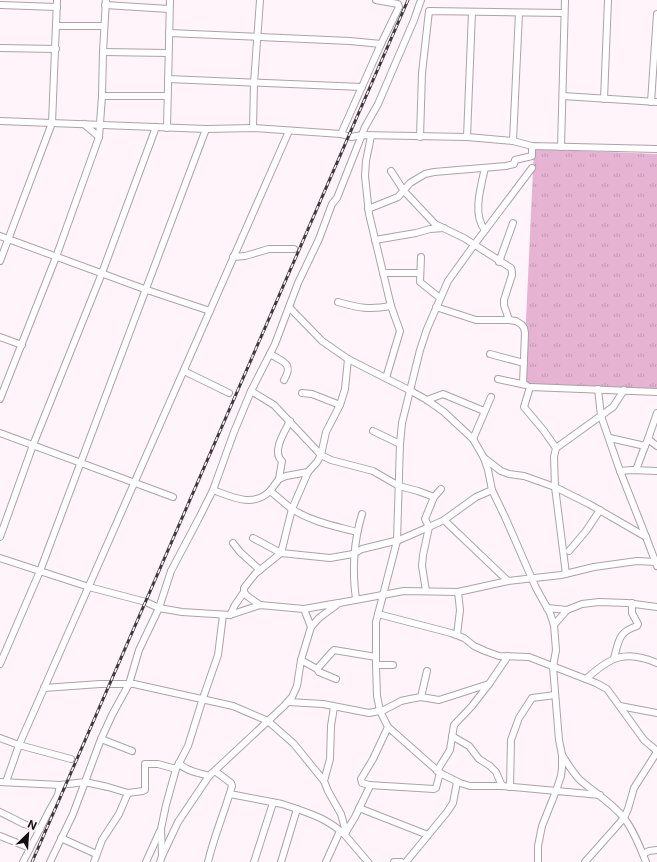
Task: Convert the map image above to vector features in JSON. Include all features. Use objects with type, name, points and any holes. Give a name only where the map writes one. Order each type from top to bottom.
[{"type":"street","points":[[0,261],[52,124],[57,0]]},
{"type":"street","points":[[167,128],[170,0]]},
{"type":"street","points":[[253,128],[254,83],[260,0]]},
{"type":"street","points":[[341,134],[399,5],[376,0]]},
{"type":"street","points":[[50,862],[73,814],[101,739],[129,684],[139,650],[159,608],[171,571],[213,490],[251,391],[282,328],[289,307],[362,135],[378,104],[421,0]]},
{"type":"street","points":[[561,147],[564,13],[566,0]]},
{"type":"street","points":[[604,99],[608,0]]},
{"type":"street","points":[[0,399],[56,257],[99,137],[105,2],[169,9]]},
{"type":"street","points":[[0,5],[57,7]]},
{"type":"street","points":[[420,137],[422,73],[428,13],[430,11],[564,13]]},
{"type":"street","points":[[467,137],[472,12]]},
{"type":"street","points":[[513,141],[519,13]]},
{"type":"street","points":[[563,96],[654,102],[657,14]]},
{"type":"street","points":[[57,26],[104,26]]},
{"type":"street","points":[[169,33],[350,40],[381,44]]},
{"type":"street","points":[[0,48],[56,49]]},
{"type":"street","points":[[103,52],[168,53]]},
{"type":"street","points":[[168,79],[362,87]]},
{"type":"street","points":[[102,96],[167,96]]},
{"type":"street","points":[[1,123],[99,124],[156,128],[206,129],[253,128],[341,134],[351,137],[362,135],[467,137],[513,141],[532,146],[657,149]]},
{"type":"street","points":[[84,124],[99,137]]},
{"type":"street","points":[[0,537],[33,446],[102,273],[156,128]]},
{"type":"street","points":[[0,664],[40,571],[80,462],[147,290],[206,129]]},
{"type":"street","points":[[176,769],[158,764],[146,764],[145,790],[128,792],[108,786],[84,782],[60,785],[3,782],[289,131]]},
{"type":"street","points":[[371,136],[365,176],[368,209],[391,306],[400,331],[386,378]]},
{"type":"street","points":[[368,209],[398,197],[410,183],[425,174],[503,167],[514,164],[515,160],[532,156],[532,146]]},
{"type":"street","points":[[485,168],[480,191],[478,214],[480,222],[485,230]]},
{"type":"street","points":[[532,168],[448,281],[427,329],[420,350],[402,424],[397,541],[378,614],[376,629],[377,696],[380,711],[388,727],[438,772],[457,782],[470,786],[502,786],[600,795]]},
{"type":"street","points":[[391,171],[404,191],[436,224],[511,268],[512,272],[504,300],[504,305],[509,320]]},
{"type":"street","points":[[499,262],[513,223]]},
{"type":"street","points":[[375,240],[430,229],[445,228]]},
{"type":"street","points":[[0,236],[147,290],[210,311]]},
{"type":"street","points":[[233,257],[245,256],[269,249],[294,249]]},
{"type":"street","points":[[421,257],[420,282],[440,298]]},
{"type":"street","points":[[383,273],[420,273]]},
{"type":"street","points":[[338,302],[363,309],[391,306]]},
{"type":"street","points":[[289,307],[322,341],[348,359],[427,400],[444,412],[473,439],[478,445],[484,458],[492,490],[506,517],[532,579],[554,625],[556,650],[553,667],[559,740],[562,755],[561,776],[542,826],[538,846],[538,862]]},
{"type":"street","points":[[436,307],[476,320],[509,320],[522,324],[524,328],[523,384]]},
{"type":"street","points":[[0,337],[22,345]]},
{"type":"street","points":[[270,354],[288,366],[288,373],[284,380]]},
{"type":"street","points":[[490,354],[524,363]]},
{"type":"street","points":[[230,615],[244,592],[244,588],[260,570],[281,553],[292,509],[311,470],[321,456],[326,432],[340,404],[345,389],[348,359]]},
{"type":"street","points":[[184,371],[229,393]]},
{"type":"street","points":[[498,379],[523,384],[530,387],[657,392]]},
{"type":"street","points":[[530,387],[524,405],[525,408],[556,448]]},
{"type":"street","points":[[0,558],[89,587],[146,602],[159,608],[182,612],[223,615],[230,615],[260,605],[304,609],[404,591],[426,590],[458,592],[508,581],[566,574],[594,566],[637,561],[656,564],[620,471],[610,438],[601,416],[598,389]]},
{"type":"street","points":[[566,574],[555,487],[554,457],[556,448],[616,404],[624,390]]},
{"type":"street","points":[[251,391],[274,405],[321,456],[373,471],[399,486],[434,497]]},
{"type":"street","points":[[302,393],[312,394],[340,404]]},
{"type":"street","points":[[427,400],[443,394],[484,411]]},
{"type":"street","points":[[473,439],[491,397]]},
{"type":"street","points":[[636,470],[657,413]]},
{"type":"street","points":[[213,490],[240,499],[252,500],[260,499],[270,491],[279,479],[282,462],[278,456],[278,450],[284,432],[290,421]]},
{"type":"street","points":[[374,431],[400,444]]},
{"type":"street","points":[[0,433],[173,497]]},
{"type":"street","points":[[610,438],[644,446]]},
{"type":"street","points":[[648,439],[657,446]]},
{"type":"street","points":[[484,458],[501,471],[509,474],[524,476],[555,487],[600,510],[646,537]]},
{"type":"street","points":[[279,479],[311,470],[331,460]]},
{"type":"street","points":[[620,471],[657,471]]},
{"type":"street","points":[[426,590],[422,566],[429,527],[424,519],[434,497],[441,489]]},
{"type":"street","points":[[253,538],[281,553],[330,558],[356,553],[362,549],[397,541],[429,527],[444,520],[476,497],[492,490]]},
{"type":"street","points":[[270,491],[292,509],[322,523],[357,532]]},
{"type":"street","points":[[570,551],[586,532],[600,510]]},
{"type":"street","points":[[356,599],[354,581],[357,532],[362,514]]},
{"type":"street","points":[[444,520],[508,581]]},
{"type":"street","points":[[234,543],[240,552],[260,570]]},
{"type":"street","points":[[244,592],[247,596],[260,605]]},
{"type":"street","points":[[457,635],[460,610],[458,592]]},
{"type":"street","points":[[161,860],[178,822],[209,776],[292,697],[297,686],[301,660],[311,627],[319,618],[339,602]]},
{"type":"street","points":[[554,625],[567,610],[582,604],[600,602],[632,603],[657,607]]},
{"type":"street","points":[[614,658],[621,635],[625,630],[637,626],[638,624],[632,613],[632,603]]},
{"type":"street","points":[[547,608],[567,610]]},
{"type":"street","points":[[304,609],[311,627]]},
{"type":"street","points":[[378,614],[457,635],[485,651],[499,656],[529,657],[608,689],[644,740],[657,752],[634,788],[624,818],[584,862]]},
{"type":"street","points":[[146,862],[161,829],[176,769],[188,746],[202,698],[218,655],[223,615]]},
{"type":"street","points":[[317,669],[334,650],[376,657]]},
{"type":"street","points":[[388,727],[373,759],[361,779],[362,783],[370,785],[436,788],[438,772],[450,750],[454,725],[472,706],[508,656]]},
{"type":"street","points":[[586,679],[606,662],[614,658],[628,656],[637,657],[648,659],[657,663]]},
{"type":"street","points":[[301,660],[317,669],[319,672],[336,679]]},
{"type":"street","points":[[376,665],[394,665]]},
{"type":"street","points":[[421,697],[427,671]]},
{"type":"street","points":[[44,688],[100,684],[129,684],[202,698],[233,706],[268,721],[294,744],[324,782],[341,814],[343,832]]},
{"type":"street","points":[[288,702],[334,706],[369,713],[380,711],[401,701],[421,697],[439,700],[489,684]]},
{"type":"street","points":[[510,787],[511,740],[519,718],[532,698],[555,695]]},
{"type":"street","points":[[324,782],[330,758],[331,726],[334,706]]},
{"type":"street","points":[[620,706],[657,713]]},
{"type":"street","points":[[452,736],[469,746],[479,759],[490,766],[496,772],[502,786]]},
{"type":"street","points":[[0,738],[19,745],[71,759]]},
{"type":"street","points":[[101,739],[132,751]]},
{"type":"street","points":[[562,755],[580,780],[600,795],[624,818],[635,836],[646,862]]},
{"type":"street","points":[[179,763],[183,767],[209,776]]},
{"type":"street","points":[[208,862],[211,846],[220,824],[232,784],[215,771]]},
{"type":"street","points":[[406,862],[453,803],[457,782]]},
{"type":"street","points":[[23,862],[58,795],[60,785]]},
{"type":"street","points":[[326,862],[359,808],[370,785]]},
{"type":"street","points":[[94,862],[102,840],[119,814],[128,792]]},
{"type":"street","points":[[230,794],[273,802],[329,821],[343,832],[368,862]]},
{"type":"street","points":[[254,862],[273,802]]},
{"type":"street","points":[[359,808],[428,835]]},
{"type":"street","points":[[281,862],[297,809]]},
{"type":"street","points":[[0,812],[24,824],[40,829]]},
{"type":"street","points":[[161,829],[161,860]]},
{"type":"street","points":[[0,836],[30,848]]},
{"type":"street","points":[[61,838],[96,854]]},
{"type":"street","points":[[643,854],[649,850],[657,850]]},
{"type":"street","points":[[394,862],[401,862]]},
{"type":"green space","points":[[534,149],[657,154],[657,389],[523,384]]},
{"type":"railway","points":[[32,862],[408,0]]}]
